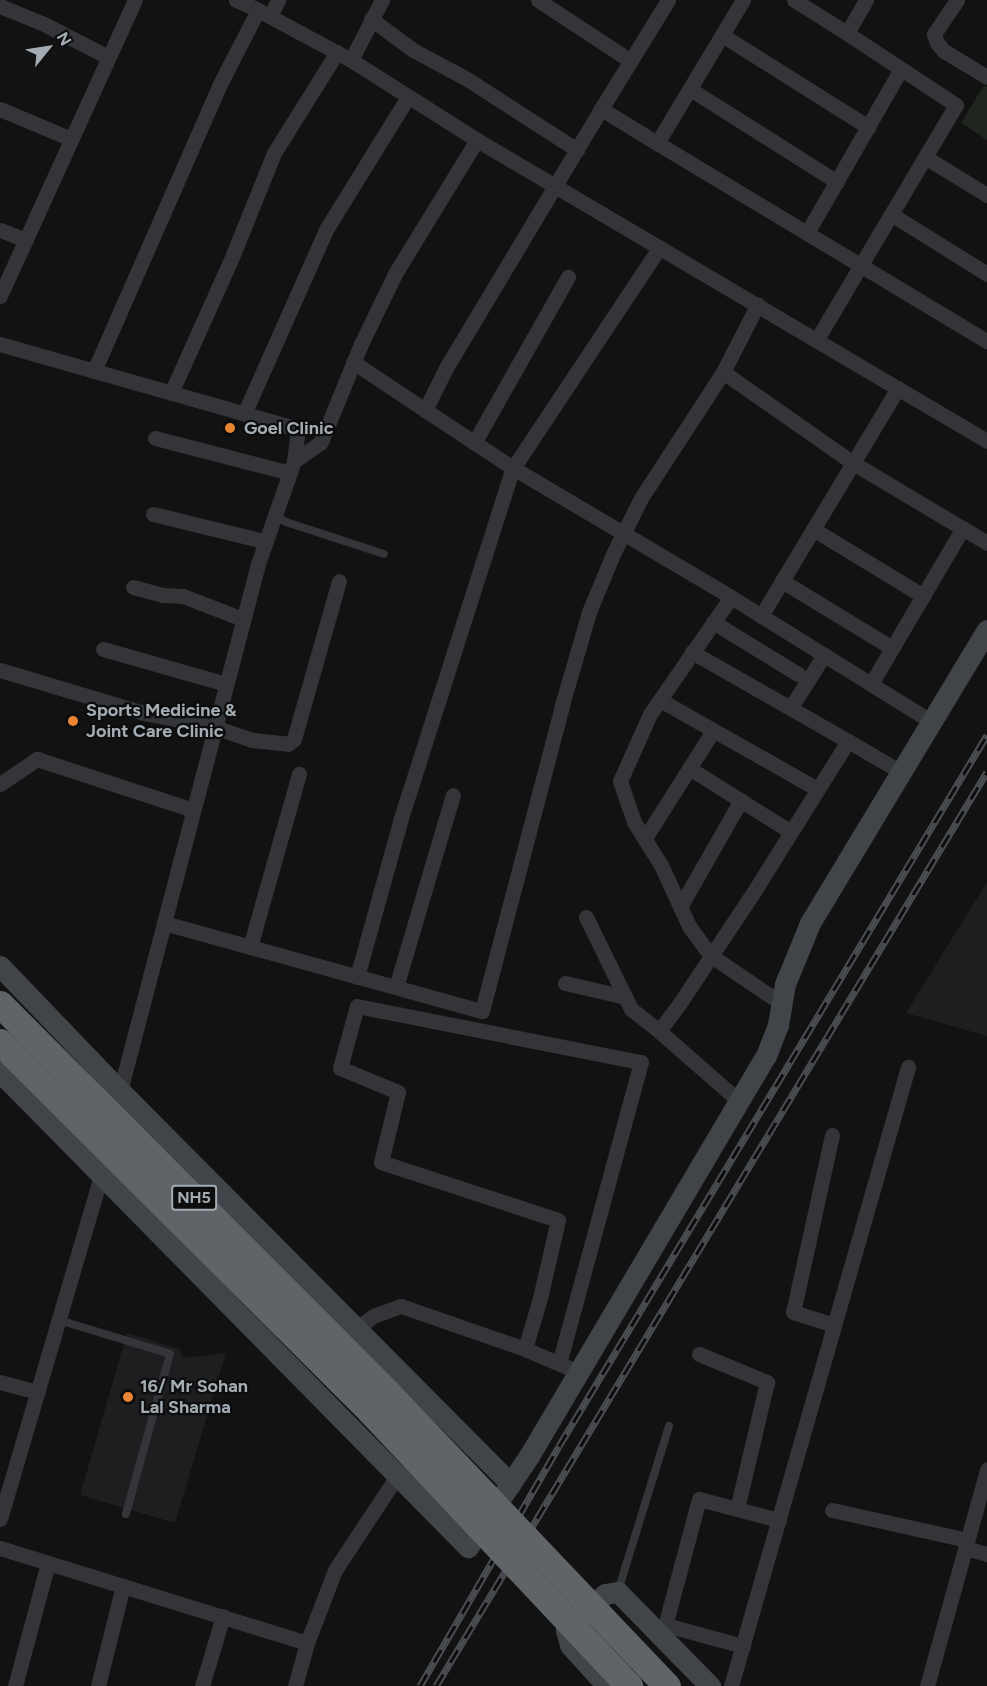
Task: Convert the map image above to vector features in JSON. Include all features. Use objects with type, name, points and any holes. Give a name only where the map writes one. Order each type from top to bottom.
[{"type":"highway","name":"NH5","points":[[0,1004],[387,1392],[667,1686]]},
{"type":"highway","name":"NH5","points":[[0,1042],[370,1411],[629,1686]]},
{"type":"street","points":[[0,297],[135,0]]},
{"type":"street","points":[[236,0],[351,60],[555,187],[758,304],[987,441]]},
{"type":"street","points":[[94,371],[220,84],[264,13],[278,0]]},
{"type":"street","points":[[351,60],[382,0]]},
{"type":"street","points":[[425,410],[446,369],[668,0]]},
{"type":"street","points":[[657,143],[743,0]]},
{"type":"street","points":[[794,0],[956,105],[817,339]]},
{"type":"street","points":[[847,33],[867,0]]},
{"type":"street","points":[[957,0],[934,34],[937,43],[944,51],[987,77]]},
{"type":"street","points":[[547,2],[631,61]]},
{"type":"street","points":[[0,6],[44,24],[108,57]]},
{"type":"street","points":[[371,19],[413,50],[467,79],[577,150]]},
{"type":"street","points":[[722,35],[868,127]]},
{"type":"street","points":[[171,393],[230,262],[274,153],[337,52]]},
{"type":"street","points":[[807,233],[902,69]]},
{"type":"street","points":[[690,89],[837,182]]},
{"type":"street","points":[[244,414],[327,228],[408,97]]},
{"type":"street","points":[[0,109],[71,139]]},
{"type":"street","points":[[602,109],[987,341]]},
{"type":"street","points":[[292,467],[315,448],[327,430],[353,362],[396,272],[477,140]]},
{"type":"street","points":[[925,157],[987,195]]},
{"type":"street","points":[[891,214],[987,274]]},
{"type":"street","points":[[0,230],[26,240]]},
{"type":"street","points":[[357,977],[401,818],[513,468],[660,247]]},
{"type":"street","points":[[474,443],[568,277]]},
{"type":"street","points":[[164,923],[482,1011],[590,612],[623,533],[641,498],[723,372],[758,304]]},
{"type":"street","points":[[0,344],[298,429],[327,430]]},
{"type":"street","points":[[353,362],[513,468],[731,597],[932,722]]},
{"type":"street","points":[[723,372],[853,463],[987,543]]},
{"type":"street","points":[[761,616],[898,388]]},
{"type":"street","points":[[120,1091],[264,541],[292,467],[298,429]]},
{"type":"street","points":[[154,438],[292,467]]},
{"type":"street","points":[[153,514],[264,541]]},
{"type":"street","points":[[871,684],[963,528]]},
{"type":"street","points":[[813,529],[923,596]]},
{"type":"street","points":[[0,670],[144,713],[281,745],[294,739],[339,581]]},
{"type":"street","points":[[782,581],[892,648]]},
{"type":"street","points":[[133,587],[162,595],[183,596],[243,619]]},
{"type":"street","points":[[731,597],[660,700],[633,747],[620,781],[634,822],[661,865],[689,926],[710,955],[782,1004]]},
{"type":"street","points":[[713,622],[798,674]]},
{"type":"street","points":[[0,1072],[468,1546],[511,1484],[766,1056],[778,1026],[785,984],[810,923],[987,630]]},
{"type":"street","points":[[103,649],[226,684]]},
{"type":"street","points":[[692,651],[901,772]]},
{"type":"street","points":[[791,707],[824,655]]},
{"type":"street","points":[[660,700],[817,789]]},
{"type":"street","points":[[645,838],[713,731]]},
{"type":"street","points":[[659,1031],[791,832],[848,741]]},
{"type":"street","points":[[0,784],[37,759],[193,810]]},
{"type":"street","points":[[688,768],[791,832]]},
{"type":"street","points":[[250,947],[299,774]]},
{"type":"street","points":[[396,987],[453,795]]},
{"type":"street","points":[[680,907],[741,800]]},
{"type":"street","points":[[586,916],[631,1009],[739,1101]]},
{"type":"street","points":[[0,966],[120,1091],[511,1484]]},
{"type":"street","points":[[565,982],[625,997]]},
{"type":"street","points":[[525,1349],[540,1298],[558,1220],[381,1162],[399,1092],[340,1068],[357,1005],[641,1062],[558,1363]]},
{"type":"street","points":[[731,1686],[908,1067]]},
{"type":"street","points":[[832,1135],[794,1312],[834,1325]]},
{"type":"street","points":[[0,1519],[2,1501],[38,1392],[101,1175]]},
{"type":"street","points":[[358,1328],[373,1316],[401,1306],[525,1349],[578,1372]]},
{"type":"street","points":[[699,1354],[766,1382],[737,1509]]},
{"type":"street","points":[[0,1382],[38,1392]]},
{"type":"street","points":[[927,1686],[987,1469]]},
{"type":"street","points":[[295,1686],[307,1643],[335,1570],[397,1476]]},
{"type":"street","points":[[664,1631],[699,1499],[779,1520]]},
{"type":"street","points":[[832,1510],[966,1544],[987,1554]]},
{"type":"street","points":[[0,1548],[307,1643]]},
{"type":"street","points":[[15,1686],[48,1563]]},
{"type":"street","points":[[98,1686],[123,1586]]},
{"type":"street","points":[[607,1686],[570,1645],[566,1630],[605,1594],[618,1592],[664,1631],[710,1686]]},
{"type":"street","points":[[202,1686],[223,1616]]},
{"type":"street","points":[[664,1631],[743,1646]]},
{"type":"lane","points":[[274,515],[286,522],[384,554]]},
{"type":"lane","points":[[59,1320],[170,1354],[126,1514]]},
{"type":"lane","points":[[618,1592],[669,1426]]},
{"type":"shaded area","points":[[984,85],[987,87],[987,140],[961,123]]},
{"type":"shaded area","points":[[987,882],[987,1036],[906,1013]]},
{"type":"shaded area","points":[[127,1333],[179,1349],[184,1358],[226,1353],[175,1523],[80,1495]]},
{"type":"railway","points":[[420,1686],[559,1446],[987,735]]},
{"type":"railway","points":[[436,1686],[987,772]]},
{"type":"place","name":"Goel Clinic","points":[[230,428]]},
{"type":"place","name":"Sports Medicine & Joint Care Clinic","points":[[73,721]]},
{"type":"place","name":"16/ Mr Sohan Lal Sharma","points":[[128,1397]]}]
